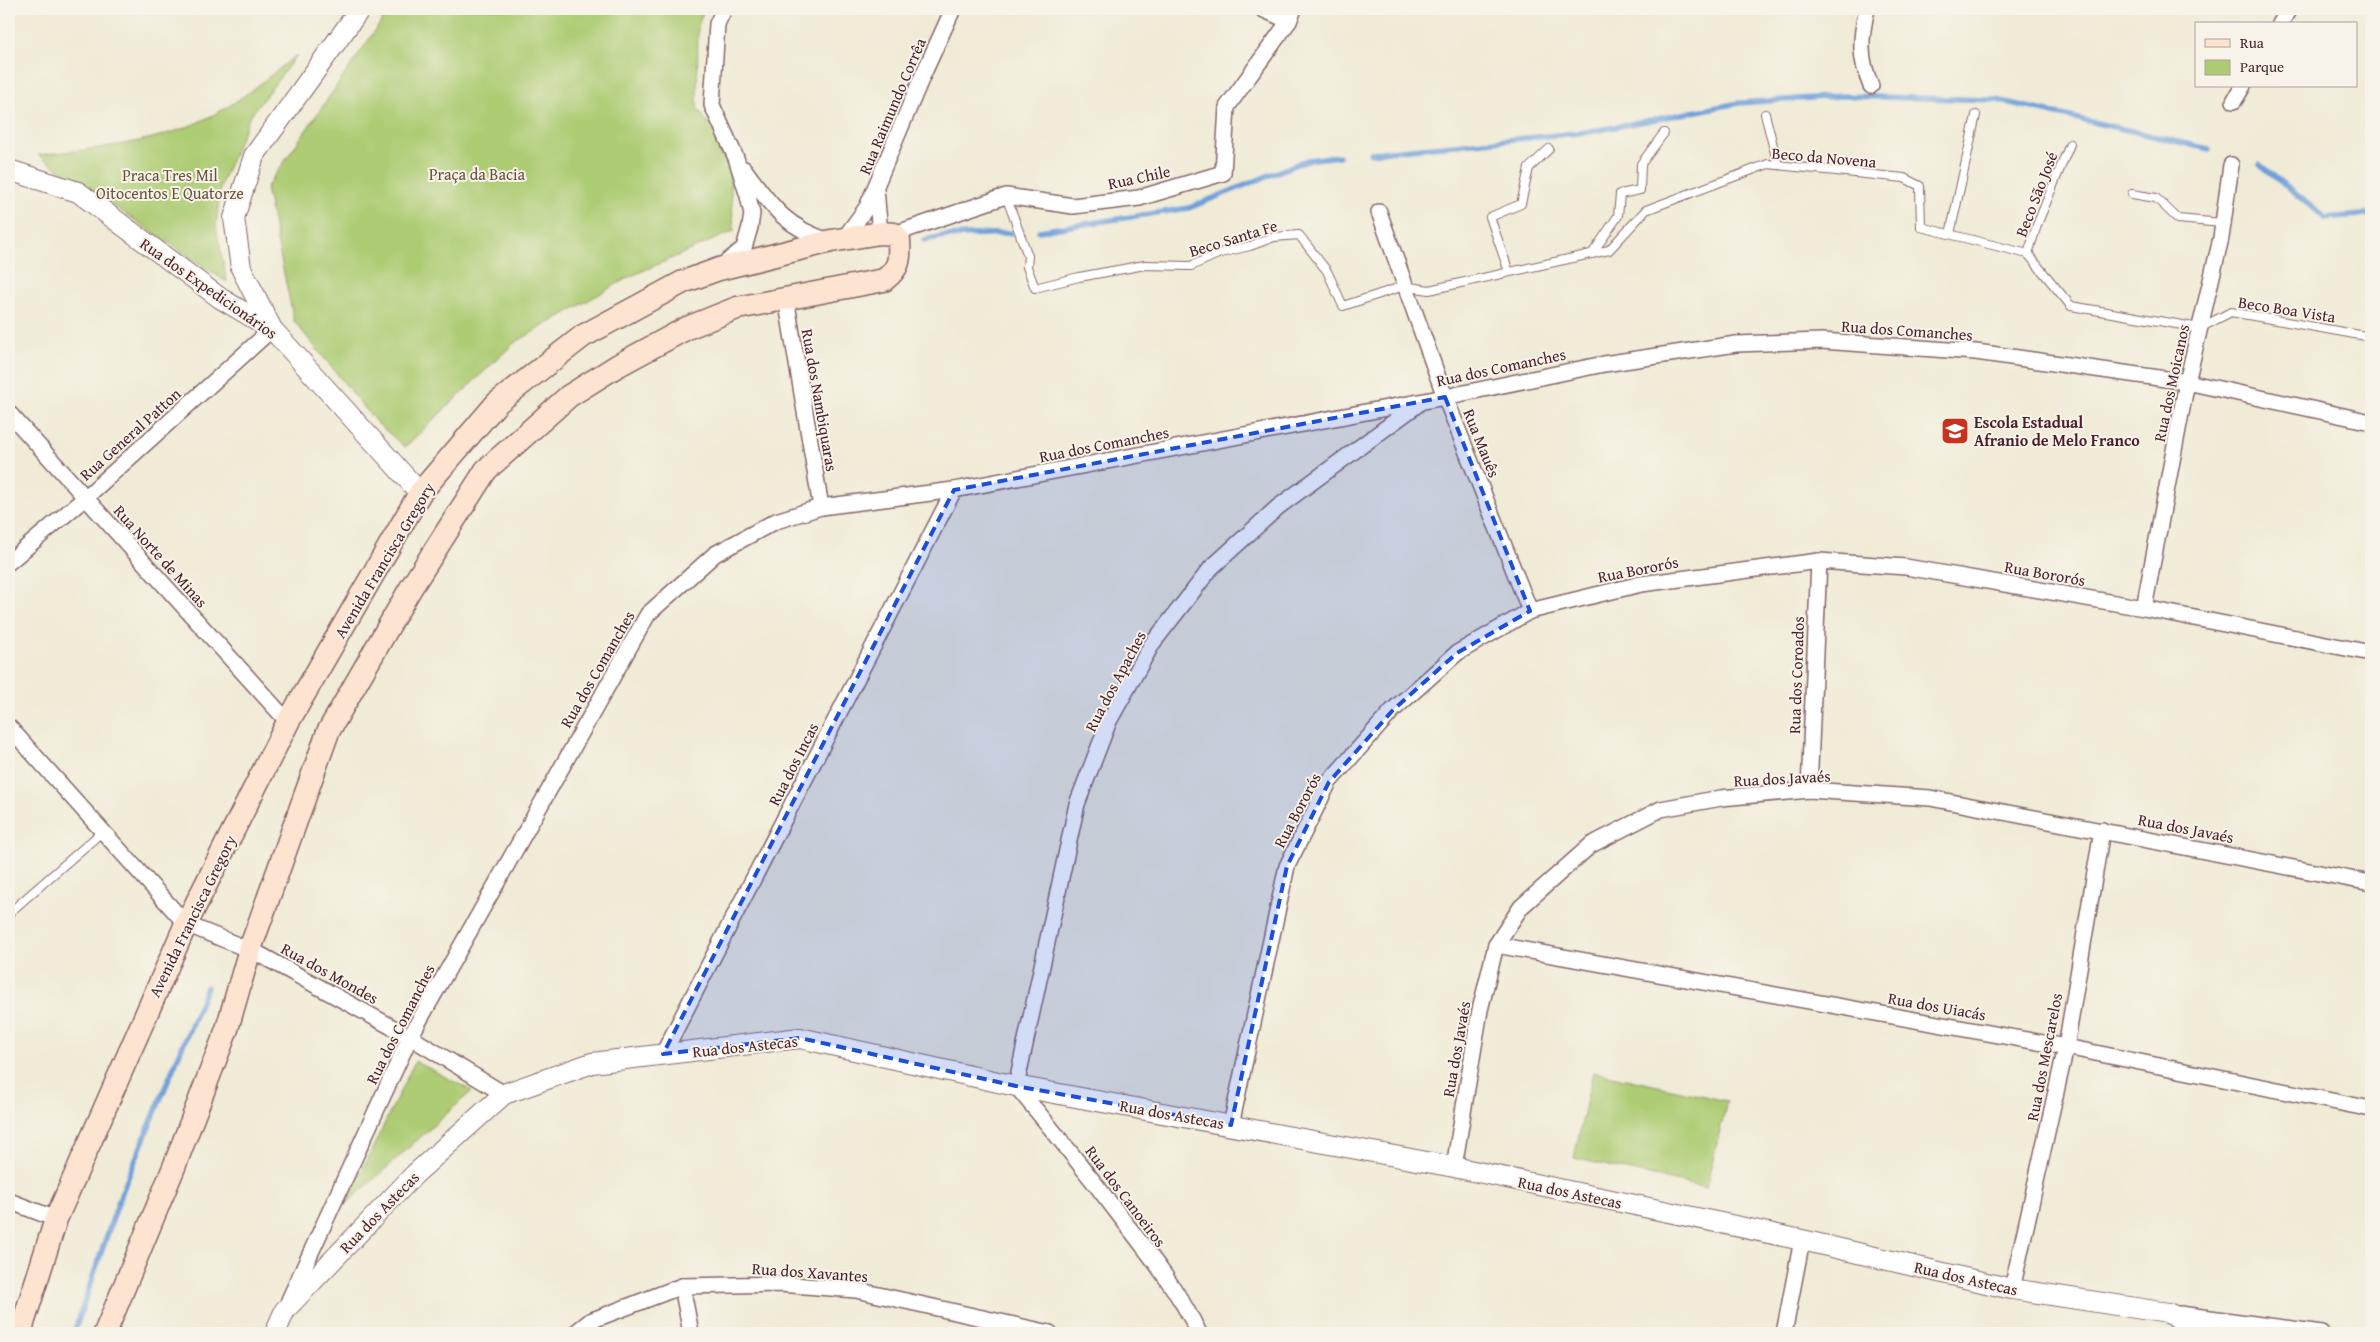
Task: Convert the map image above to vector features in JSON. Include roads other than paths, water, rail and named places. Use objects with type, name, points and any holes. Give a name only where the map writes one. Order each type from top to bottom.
[{"type":"main road","name":"Avenida Francisca Gregory","points":[[20,1333],[56,1219],[186,924],[288,722],[420,493],[497,404],[583,336],[683,282],[719,269],[837,241],[887,234]]},
{"type":"main road","points":[[105,1333],[174,1167],[227,1029],[250,949],[328,732],[409,591],[486,470],[569,396],[617,366],[687,328],[737,308],[884,280],[895,271],[898,261],[899,240],[887,234]]},
{"type":"street","points":[[272,329],[241,268],[234,218],[254,156],[360,9]]},
{"type":"street","points":[[719,269],[744,248],[752,214],[736,158],[712,105],[717,24],[724,9]]},
{"type":"street","name":"Rua Raimundo Corrêa","points":[[837,241],[867,208],[953,9]]},
{"type":"street","points":[[1262,9],[1292,15]]},
{"type":"street","points":[[1867,9],[1860,42],[1863,67],[1871,86]]},
{"type":"street","name":"Rua Chile","points":[[887,234],[1006,196],[1073,206],[1139,198],[1223,173],[1227,107],[1292,15]]},
{"type":"street","points":[[2234,101],[2242,88]]},
{"type":"street","points":[[736,158],[766,200],[793,226],[810,235],[837,241]]},
{"type":"street","name":"Rua dos Moicanos","points":[[2144,608],[2187,382],[2221,238],[2231,165]]},
{"type":"street","name":"Rua dos Expedicionários","points":[[9,170],[78,192],[220,298],[272,329],[420,493]]},
{"type":"street","name":"Rua Raimundo Corrêa","points":[[876,189],[887,234]]},
{"type":"street","name":"Rua Mauês","points":[[1379,212],[1445,397],[1530,611]]},
{"type":"street","name":"Rua dos Nambiquaras","points":[[786,298],[820,507]]},
{"type":"street","name":"Rua General Patton","points":[[9,562],[85,498],[272,329]]},
{"type":"street","name":"Rua dos Comanches","points":[[285,1310],[410,1037],[648,614],[715,554],[776,521],[820,507],[954,490],[1422,402],[1604,364],[1736,344],[1822,341],[1976,352],[2187,382],[2371,422]]},
{"type":"street","name":"Rua dos Apaches","points":[[1016,1086],[1077,804],[1109,721],[1152,644],[1211,568],[1278,507],[1422,402]]},
{"type":"street","name":"Rua Norte de Minas","points":[[9,413],[288,722]]},
{"type":"street","name":"Rua dos Incas","points":[[663,1054],[954,490]]},
{"type":"street","name":"Rua Bororós","points":[[1231,1125],[1287,866],[1329,782],[1393,710],[1457,653],[1530,611],[1641,584],[1818,561],[1906,567],[2144,608],[2371,653]]},
{"type":"street","name":"Rua dos Coroados","points":[[1809,790],[1818,561]]},
{"type":"street","points":[[9,726],[186,924]]},
{"type":"street","name":"Rua dos Javaés","points":[[1454,1167],[1480,1010],[1496,945],[1521,907],[1591,845],[1660,809],[1721,798],[1809,790],[1930,798],[2371,883]]},
{"type":"street","name":"Rua dos Mescarelos","points":[[2012,1289],[2066,1047],[2102,830]]},
{"type":"street","name":"Rua dos Mondes","points":[[186,924],[250,949],[410,1037],[504,1094]]},
{"type":"street","name":"Rua dos Uiacás","points":[[1496,945],[2066,1047],[2371,1109]]},
{"type":"street","name":"Rua dos Astecas","points":[[275,1333],[285,1310],[415,1174],[504,1094],[592,1063],[800,1038],[1016,1086],[1454,1167],[1802,1240],[2012,1289],[2168,1313],[2210,1333]]},
{"type":"street","name":"Rua dos Canoeiros","points":[[1016,1086],[1133,1232],[1185,1304],[1199,1333]]},
{"type":"street","points":[[9,1201],[56,1219]]},
{"type":"street","points":[[1784,1333],[1802,1240]]},
{"type":"street","name":"Rua dos Xavantes","points":[[575,1333],[590,1322],[682,1286],[780,1284],[856,1290],[1050,1333]]},
{"type":"street","points":[[682,1286],[691,1333]]},
{"type":"street","points":[[2168,1313],[2322,1333]]},
{"type":"lane","points":[[1765,114],[1778,165]]},
{"type":"lane","points":[[1950,234],[1976,115]]},
{"type":"lane","points":[[1592,254],[1618,216],[1620,194],[1640,190],[1641,164],[1664,133]]},
{"type":"lane","name":"Beco São José","points":[[2028,254],[2037,225],[2070,144]]},
{"type":"lane","points":[[1509,272],[1490,217],[1521,204],[1529,168],[1549,149]]},
{"type":"lane","name":"Beco da Novena","points":[[1404,286],[1429,290],[1609,250],[1646,210],[1768,164],[1904,178],[1920,186],[1921,226],[2028,254]]},
{"type":"lane","points":[[2132,194],[2156,198],[2178,219],[2222,223]]},
{"type":"lane","name":"Beco Santa Fe","points":[[1006,196],[1028,256],[1027,267],[1035,288],[1079,277],[1146,265],[1191,266],[1220,253],[1274,237],[1299,235],[1328,271],[1343,306],[1404,286]]},
{"type":"lane","points":[[2028,254],[2071,306],[2200,328]]},
{"type":"lane","name":"Beco Boa Vista","points":[[2200,328],[2231,312],[2371,338]]},
{"type":"lane","points":[[9,913],[103,831]]},
{"type":"waterway","points":[[1370,153],[1589,132],[1739,103],[1841,96],[1997,100],[2209,149]]},
{"type":"waterway","points":[[1039,231],[1189,208],[1307,160],[1339,156]]},
{"type":"waterway","points":[[2260,165],[2325,218],[2371,214]]},
{"type":"waterway","points":[[924,240],[944,236],[1010,233]]},
{"type":"waterway","points":[[74,1333],[120,1197],[207,987]]},
{"type":"place","name":"Escola Estadual Afranio de Melo Franco","points":[[1955,431]]},
{"type":"park label","name":"Praça da Bacia","points":[[477,174]]},
{"type":"park label","name":"Praca Tres Mil Oitocentos E Quatorze","points":[[170,184]]}]
